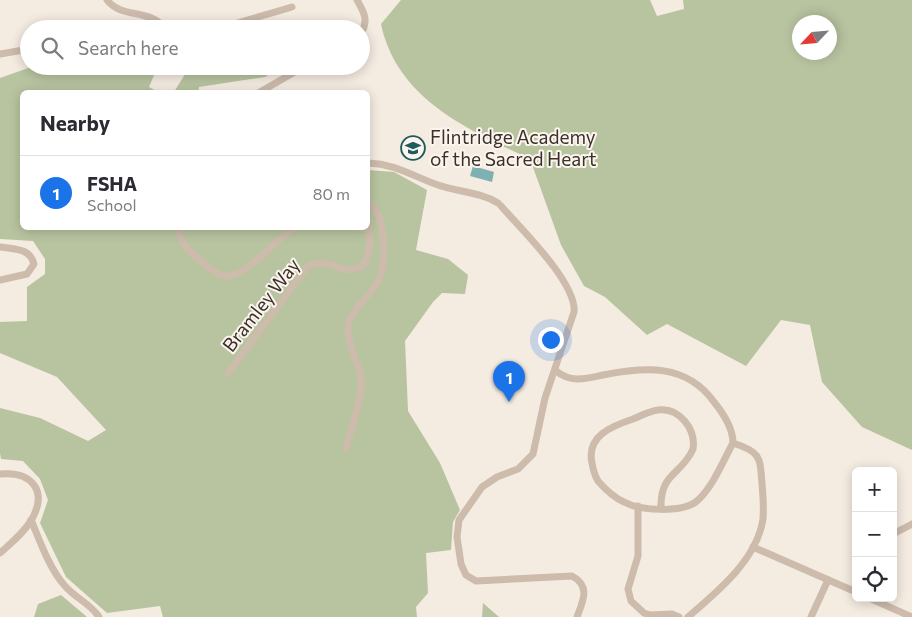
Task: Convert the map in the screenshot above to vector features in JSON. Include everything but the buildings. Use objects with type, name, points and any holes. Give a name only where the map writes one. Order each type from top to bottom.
[{"type":"street","points":[[107,0],[122,10],[158,20]]},
{"type":"street","points":[[357,0],[364,10],[366,20]]},
{"type":"street","points":[[248,20],[292,7]]},
{"type":"street","points":[[0,54],[20,51]]},
{"type":"street","points":[[264,90],[290,75]]},
{"type":"street","points":[[370,163],[392,166],[439,185],[490,198],[500,204],[565,281],[574,300],[572,323],[562,347],[541,414],[533,454],[518,470],[497,478],[482,487],[461,515],[457,537],[462,569],[476,581],[568,575],[577,578],[583,585],[585,595],[577,617]]},
{"type":"street","points":[[346,448],[362,384],[348,337],[350,322],[352,315],[377,284],[381,273],[381,224],[377,212],[370,204]]},
{"type":"street","points":[[179,230],[188,250],[214,272],[226,276],[247,268],[278,239],[291,230]]},
{"type":"street","name":"Bramley Way","points":[[228,373],[308,266],[326,262],[341,269],[352,270],[365,263],[370,248],[369,230]]},
{"type":"street","points":[[0,247],[27,252],[32,257],[34,264],[27,274],[0,280]]},
{"type":"street","points":[[556,371],[573,380],[641,370],[673,371],[692,381],[711,397],[728,425],[734,443],[753,451],[761,464],[763,518],[753,547],[735,572],[688,617]]},
{"type":"street","points":[[661,508],[661,498],[666,482],[691,454],[694,444],[692,432],[685,422],[676,414],[665,410],[651,411],[610,428],[596,439],[592,448],[591,459],[597,480],[616,498],[638,506],[661,508],[681,509],[700,498],[734,443]]},
{"type":"street","points":[[0,474],[18,474],[27,477],[35,485],[37,502],[31,520],[21,534],[0,553]]},
{"type":"street","points":[[638,506],[638,556],[628,589],[631,601],[644,613],[650,615],[672,614],[679,617]]},
{"type":"street","points":[[31,520],[47,556],[65,586],[94,609],[99,617]]},
{"type":"street","points":[[897,532],[912,524]]},
{"type":"street","points":[[753,547],[852,590]]},
{"type":"street","points":[[811,617],[828,580]]},
{"type":"street","points":[[878,602],[912,617]]},
{"type":"green space","points":[[401,0],[650,0],[657,16],[684,9],[683,0],[912,0],[912,450],[862,427],[822,382],[810,325],[781,320],[746,366],[667,324],[647,335],[605,297],[584,286],[561,245],[530,159],[482,136],[438,108],[419,92],[402,73],[389,50],[381,24]]},
{"type":"green space","points":[[20,71],[20,75],[154,75],[149,87],[154,90],[20,90],[20,230],[370,230],[370,170],[394,172],[427,190],[416,250],[448,259],[468,275],[465,294],[442,293],[433,302],[405,341],[408,411],[440,463],[460,510],[453,522],[451,550],[426,553],[428,593],[416,607],[417,617],[163,617],[160,606],[107,613],[66,577],[40,523],[48,500],[40,479],[23,461],[1,459],[0,408],[40,418],[88,441],[106,430],[57,377],[0,353],[0,322],[27,321],[27,287],[45,274],[45,259],[33,241],[0,239],[0,78]]},
{"type":"green space","points":[[184,75],[268,75],[199,87],[198,90],[175,90]]},
{"type":"green space","points":[[61,595],[87,617],[34,617],[38,604]]},
{"type":"green space","points":[[483,603],[499,617],[482,617]]},
{"type":"water","points":[[473,166],[494,172],[492,182],[470,176]]},
{"type":"place","name":"Flintridge Academy of the Sacred Heart","points":[[413,148]]},
{"type":"place","name":"FSHA","points":[[509,402]]}]
